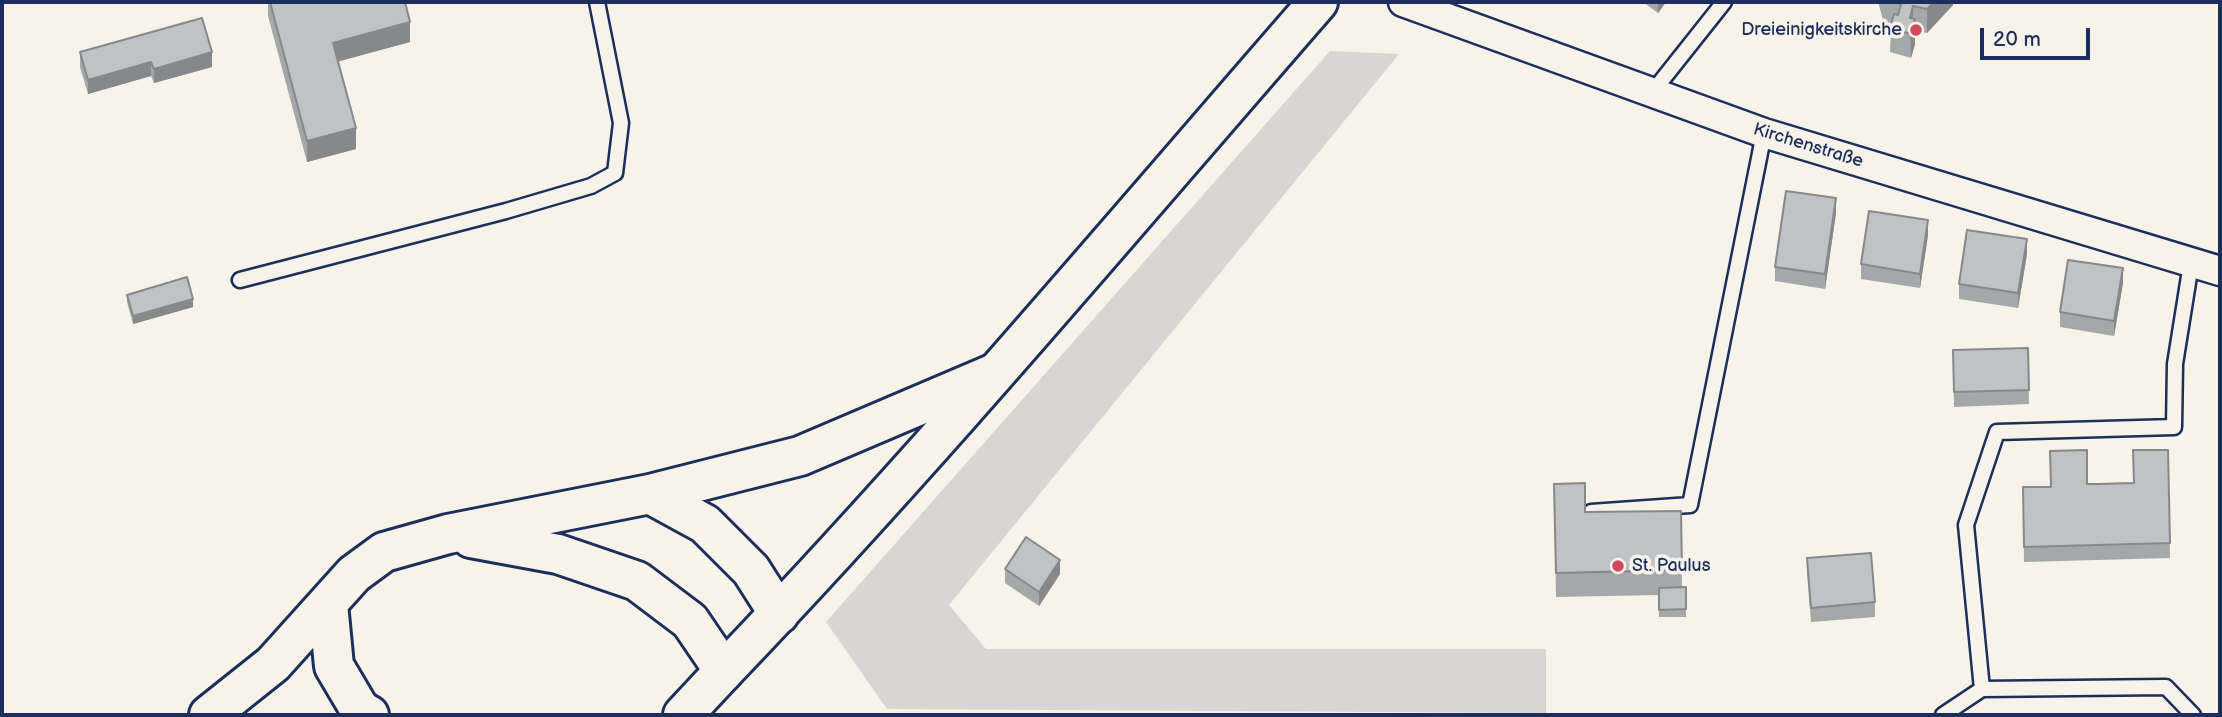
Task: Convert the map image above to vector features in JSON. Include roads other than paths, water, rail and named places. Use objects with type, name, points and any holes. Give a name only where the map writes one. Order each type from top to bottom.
[{"type":"main road","points":[[683,715],[779,614],[995,373],[1318,2]]},
{"type":"main road","points":[[209,715],[273,664],[354,574],[384,552],[448,534],[650,494],[800,456],[995,373]]},
{"type":"main road","points":[[650,494],[705,524],[751,570],[779,614]]},
{"type":"main road","points":[[448,534],[558,554],[637,581],[690,621],[724,671]]},
{"type":"main road","points":[[328,604],[334,666],[360,710],[369,715]]},
{"type":"street","name":"Kirchenstraße","points":[[1403,2],[1764,133],[2220,271]]},
{"type":"lane","points":[[240,280],[506,211],[591,186],[615,173],[621,123],[597,2]]},
{"type":"lane","points":[[1651,94],[1724,2]]},
{"type":"lane","points":[[1591,512],[1690,505],[1764,133]]},
{"type":"lane","points":[[1982,689],[1966,525],[1997,432],[2174,427],[2175,364],[2191,264]]},
{"type":"lane","points":[[1943,715],[1982,689],[2166,687],[2193,715]]},
{"type":"place","name":"Dreieinigkeitskirche","points":[[1916,30]]},
{"type":"place","name":"St. Paulus","points":[[1618,566]]}]
